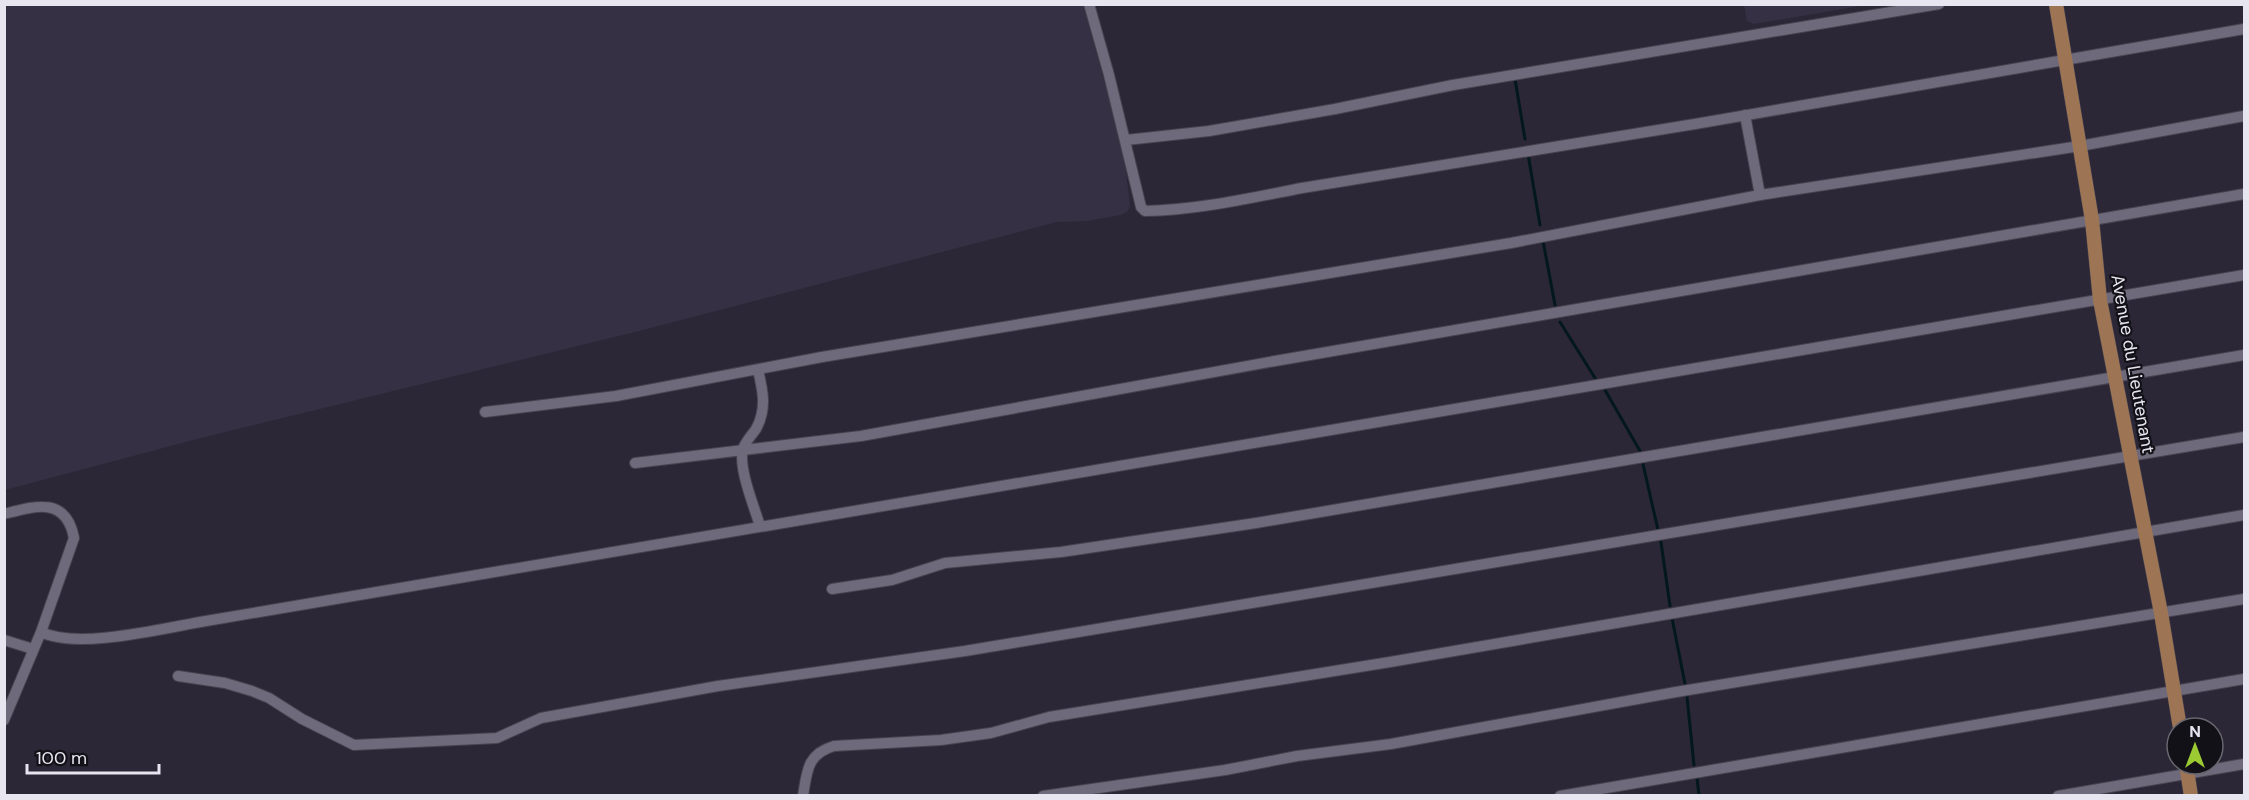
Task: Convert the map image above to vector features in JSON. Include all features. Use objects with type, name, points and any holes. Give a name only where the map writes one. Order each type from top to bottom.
[{"type":"main road","name":"Avenue du Lieutenant","points":[[2056,4],[2092,220],[2100,300],[2161,613],[2178,716]]},
{"type":"main road","points":[[2188,776],[2191,795]]},
{"type":"street","points":[[1089,4],[1126,140],[1141,207],[1145,211],[1249,199],[1313,186],[1745,115],[2244,29]]},
{"type":"street","points":[[1126,140],[1209,131],[1453,85],[1939,4]]},
{"type":"street","points":[[1745,115],[1760,195]]},
{"type":"street","points":[[486,412],[616,396],[839,354],[1511,243],[1760,195],[2080,146],[2244,117]]},
{"type":"street","points":[[635,463],[861,436],[1287,359],[2244,194]]},
{"type":"street","points":[[41,632],[63,639],[85,640],[351,597],[2244,275]]},
{"type":"street","points":[[832,589],[892,580],[945,563],[1061,552],[1177,536],[2244,355]]},
{"type":"street","points":[[758,370],[765,400],[764,407],[758,426],[743,449],[744,479],[752,496],[760,526]]},
{"type":"street","points":[[178,676],[225,683],[252,691],[354,745],[497,738],[541,718],[718,686],[965,651],[2244,437]]},
{"type":"street","points":[[4,514],[41,506],[54,508],[72,526],[74,538],[41,632],[4,720]]},
{"type":"street","points":[[803,795],[807,771],[813,759],[820,750],[834,746],[941,740],[991,733],[1049,717],[1390,662],[2244,515]]},
{"type":"street","points":[[1043,795],[1391,744],[1676,692],[2244,599]]},
{"type":"street","points":[[4,640],[33,649]]},
{"type":"street","points":[[1560,795],[2244,679]]},
{"type":"street","points":[[2225,766],[2244,764]]},
{"type":"street","points":[[2058,795],[2165,773]]},
{"type":"shaded area","points":[[1744,4],[1866,5],[1754,24],[1747,21]]},
{"type":"shaded area","points":[[5,5],[1083,5],[1124,153],[1130,206],[1127,212],[1121,215],[1086,221],[1057,222],[639,331],[197,439],[5,490]]},
{"type":"waterway","points":[[1515,79],[1525,139]]},
{"type":"waterway","points":[[1528,154],[1540,225]]},
{"type":"waterway","points":[[1543,241],[1555,305]]},
{"type":"waterway","points":[[1560,322],[1595,378]]},
{"type":"waterway","points":[[1605,390],[1640,451]]},
{"type":"waterway","points":[[1643,464],[1658,530]]},
{"type":"waterway","points":[[1661,542],[1670,606]]},
{"type":"waterway","points":[[1672,618],[1685,684]]},
{"type":"waterway","points":[[1687,697],[1694,765]]},
{"type":"waterway","points":[[1697,778],[1699,796]]}]
